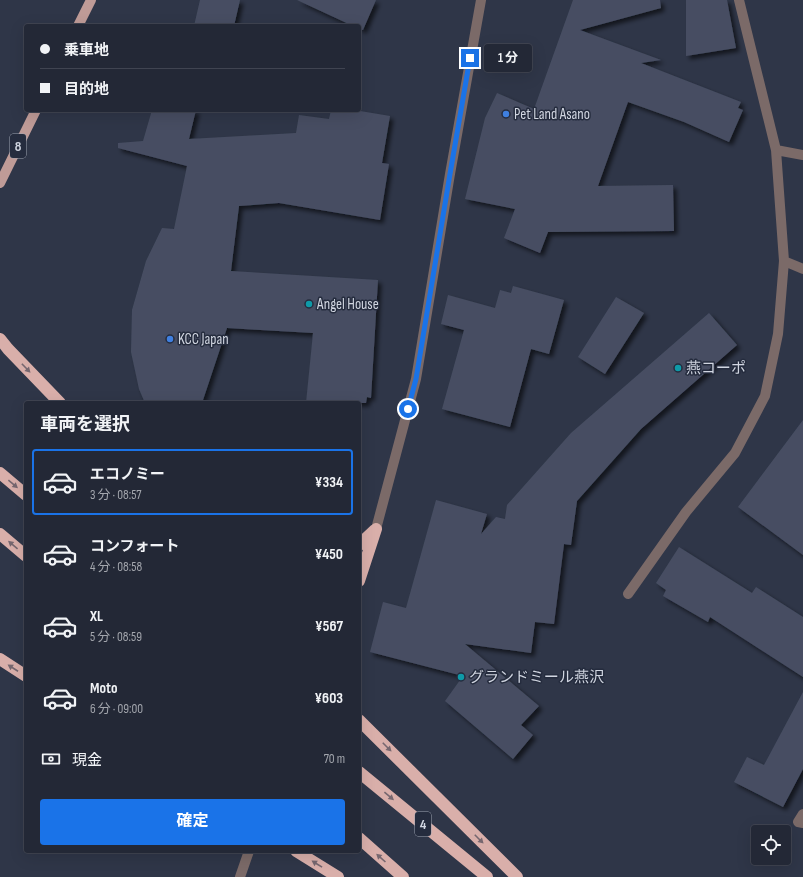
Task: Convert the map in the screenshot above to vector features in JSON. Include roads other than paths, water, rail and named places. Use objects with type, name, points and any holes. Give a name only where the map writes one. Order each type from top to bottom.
[{"type":"highway","points":[[0,339],[58,401]]},
{"type":"highway","points":[[0,473],[24,493]]},
{"type":"highway","points":[[361,543],[376,529]]},
{"type":"highway","points":[[361,575],[376,529]]},
{"type":"highway","points":[[0,534],[24,554]]},
{"type":"highway","points":[[0,660],[24,675]]},
{"type":"highway","points":[[361,722],[517,877]]},
{"type":"highway","name":"4","points":[[361,774],[487,877]]},
{"type":"highway","points":[[361,840],[403,877]]},
{"type":"highway","points":[[299,853],[338,877]]},
{"type":"main road","points":[[79,24],[91,0]]},
{"type":"main road","name":"8","points":[[0,182],[35,112]]},
{"type":"street","points":[[376,529],[416,379],[481,0]]},
{"type":"street","points":[[628,594],[686,512],[735,453],[765,396],[778,334],[784,261],[776,150],[738,0]]},
{"type":"street","points":[[776,150],[803,155]]},
{"type":"street","points":[[784,261],[803,269]]},
{"type":"street","points":[[803,814],[798,822],[803,823]]},
{"type":"street","points":[[240,877],[248,853]]},
{"type":"place","name":"Pet Land Asano","points":[[506,114]]},
{"type":"place","name":"Angel House","points":[[309,304]]},
{"type":"place","name":"KCC Japan","points":[[170,339]]},
{"type":"place","name":"燕コーポ","points":[[678,368]]},
{"type":"place","name":"グランドミール燕沢","points":[[461,677]]}]
